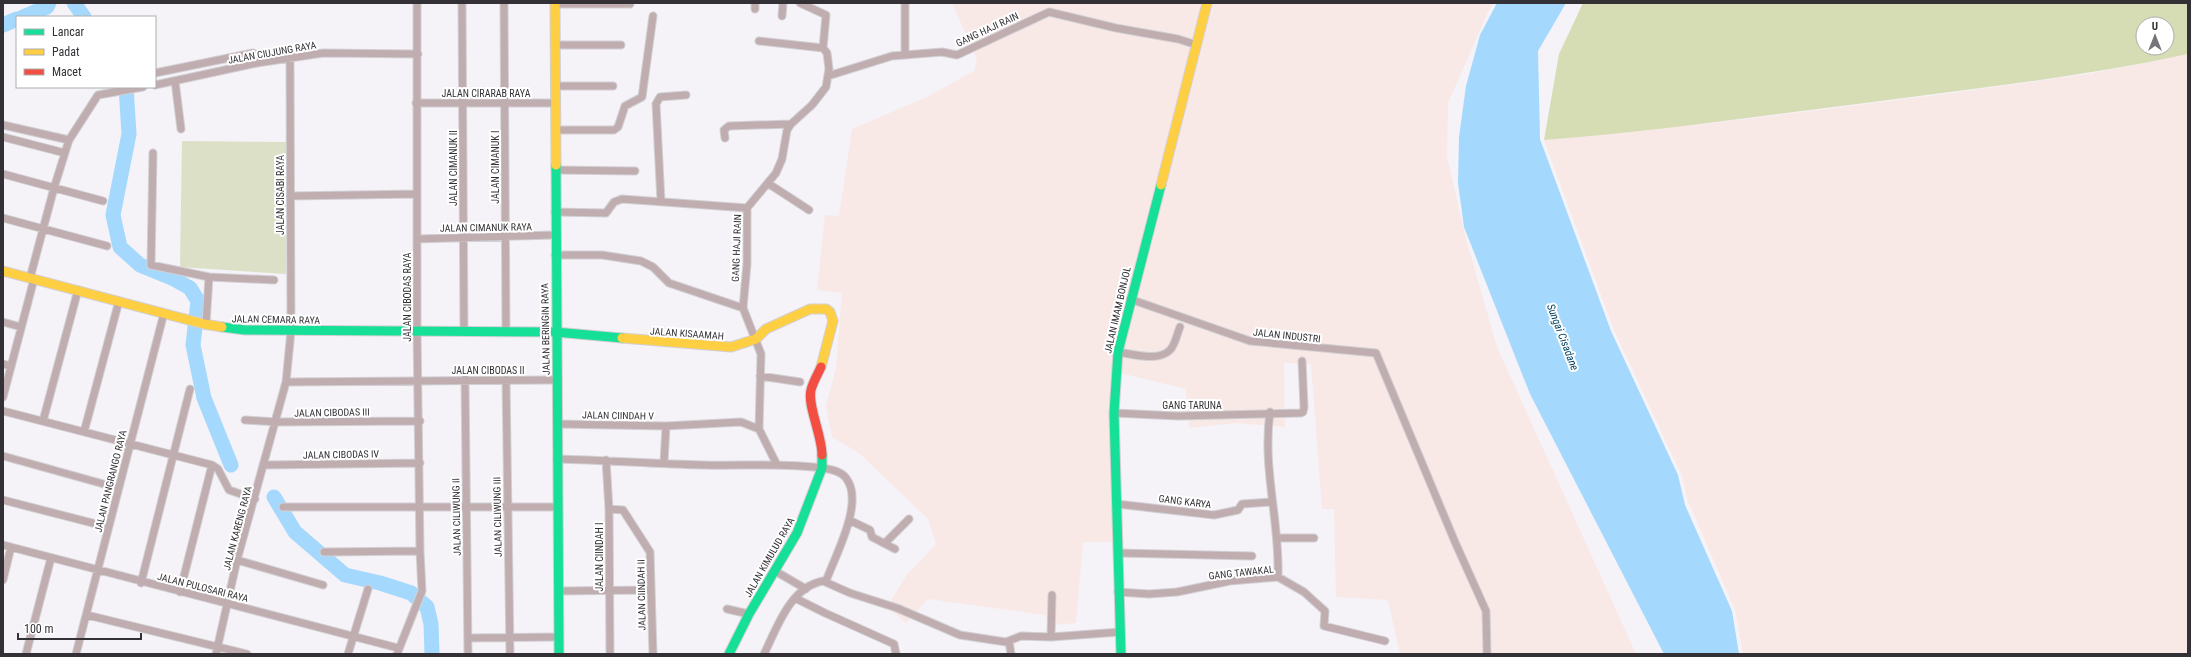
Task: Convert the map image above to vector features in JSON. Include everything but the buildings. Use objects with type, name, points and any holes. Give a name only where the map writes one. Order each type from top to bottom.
[{"type":"street","name":"JALAN CIBODAS RAYA","points":[[397,651],[422,591],[420,551],[420,421],[417,331],[417,3]]},
{"type":"street","name":"JALAN CIMANUK II","points":[[462,3],[464,332]]},
{"type":"street","name":"JALAN CIMANUK I","points":[[504,3],[506,332]]},
{"type":"street","points":[[782,16],[783,3]]},
{"type":"street","points":[[800,3],[826,15],[823,48],[827,53],[828,76]]},
{"type":"street","points":[[905,3],[905,54]]},
{"type":"street","name":"JALAN IMAM BONJOL","points":[[1121,654],[1114,413],[1118,352],[1130,299],[1197,46],[1206,3]]},
{"type":"street","points":[[554,4],[630,4]]},
{"type":"street","name":"JALAN BERINGIN RAYA","points":[[554,4],[556,103],[555,255],[559,654]]},
{"type":"street","name":"GANG HAJI RAIN","points":[[743,308],[747,264],[747,208],[769,184],[782,160],[787,130],[791,124],[819,97],[826,87],[828,76],[876,60],[905,54],[942,52],[957,55],[1049,12],[1116,28],[1178,40],[1197,46]]},
{"type":"street","points":[[556,130],[614,130],[618,128],[625,106],[642,97],[653,16]]},
{"type":"street","points":[[759,41],[823,48]]},
{"type":"street","points":[[555,44],[621,45]]},
{"type":"street","name":"JALAN CIUJUNG RAYA","points":[[156,85],[257,64],[290,60],[323,53],[418,54]]},
{"type":"street","points":[[156,73],[253,54],[255,54],[257,64]]},
{"type":"street","name":"JALAN CISABI RAYA","points":[[290,60],[291,331]]},
{"type":"street","points":[[175,81],[181,129]]},
{"type":"street","points":[[555,86],[613,86]]},
{"type":"street","points":[[3,397],[22,327],[43,229],[69,140],[96,97],[99,95],[138,88]]},
{"type":"street","points":[[661,202],[656,104],[660,97],[686,95]]},
{"type":"street","name":"JALAN CIRARAB RAYA","points":[[416,103],[556,103]]},
{"type":"street","points":[[3,124],[69,140]]},
{"type":"street","points":[[725,138],[724,130],[729,126],[791,124]]},
{"type":"street","points":[[3,137],[65,153]]},
{"type":"street","points":[[153,153],[150,262],[156,267],[209,277],[274,280]]},
{"type":"street","points":[[555,170],[635,171]]},
{"type":"street","points":[[3,174],[103,202]]},
{"type":"street","points":[[769,184],[809,210]]},
{"type":"street","points":[[290,196],[417,194]]},
{"type":"street","points":[[555,212],[606,213],[614,202],[622,199],[747,208]]},
{"type":"street","points":[[3,218],[107,246]]},
{"type":"street","name":"JALAN CIMANUK RAYA","points":[[417,239],[555,235]]},
{"type":"street","points":[[555,255],[602,255],[641,261],[653,267],[669,283],[743,308],[761,354],[759,429],[777,465]]},
{"type":"street","name":"JALAN CEMARA RAYA","points":[[3,271],[164,312],[205,324],[235,330],[556,332]]},
{"type":"street","points":[[205,324],[209,277]]},
{"type":"street","points":[[44,421],[78,290]]},
{"type":"street","name":"JALAN INDUSTRI","points":[[1130,299],[1250,341],[1376,353],[1455,542],[1486,611],[1487,654]]},
{"type":"street","points":[[84,432],[119,301]]},
{"type":"street","name":"JALAN KISAAMAH","points":[[556,332],[604,335],[720,347],[741,345],[756,340],[766,329],[810,309],[826,309],[830,312]]},
{"type":"street","name":"JALAN PANGRANGO RAYA","points":[[76,654],[164,312]]},
{"type":"street","name":"JALAN KIMULUD RAYA","points":[[729,654],[749,614],[805,517],[822,468],[822,441],[810,400],[811,390],[824,361],[831,333],[833,320],[830,312]]},
{"type":"street","points":[[3,322],[22,327]]},
{"type":"street","points":[[1118,352],[1155,356],[1165,354],[1170,350],[1180,327]]},
{"type":"street","points":[[263,465],[286,382],[291,331]]},
{"type":"street","name":"GANG TARUNA","points":[[1114,413],[1178,416],[1303,412],[1302,362]]},
{"type":"street","points":[[3,364],[11,366]]},
{"type":"street","points":[[760,376],[800,382]]},
{"type":"street","name":"JALAN CILIWUNG II","points":[[465,380],[468,654]]},
{"type":"street","name":"JALAN CILIWUNG III","points":[[506,380],[510,654]]},
{"type":"street","name":"JALAN CIBODAS II","points":[[286,382],[556,380]]},
{"type":"street","points":[[141,583],[190,389]]},
{"type":"street","points":[[3,411],[212,465],[218,469],[229,490],[237,494],[253,498]]},
{"type":"street","points":[[1270,412],[1266,442],[1271,502],[1277,538],[1278,577]]},
{"type":"street","name":"JALAN CIBODAS III","points":[[245,420],[276,422],[420,421]]},
{"type":"street","points":[[666,426],[741,422],[759,429]]},
{"type":"street","name":"JALAN CIINDAH V","points":[[557,424],[666,426],[664,462]]},
{"type":"street","points":[[3,456],[118,488]]},
{"type":"street","points":[[557,459],[664,462],[701,465],[777,465],[822,468],[839,472],[846,477],[850,485],[852,508],[849,520],[826,581]]},
{"type":"street","name":"JALAN CIINDAH I","points":[[606,460],[609,509],[610,654]]},
{"type":"street","name":"JALAN CIBODAS IV","points":[[263,465],[420,463]]},
{"type":"street","points":[[180,592],[212,465]]},
{"type":"street","name":"JALAN KARENG RAYA","points":[[217,650],[253,498],[263,465]]},
{"type":"street","points":[[3,500],[108,527]]},
{"type":"street","name":"GANG KARYA","points":[[1117,504],[1214,515],[1238,510],[1242,504],[1271,502]]},
{"type":"street","points":[[283,507],[557,506]]},
{"type":"street","name":"JALAN CIINDAH II","points":[[609,509],[623,510],[649,550],[653,654]]},
{"type":"street","points":[[885,543],[909,519]]},
{"type":"street","points":[[849,520],[870,530],[872,537],[895,549]]},
{"type":"street","points":[[1277,538],[1314,538]]},
{"type":"street","name":"JALAN PULOSARI RAYA","points":[[3,545],[141,583],[353,635],[397,651]]},
{"type":"street","points":[[3,580],[11,547]]},
{"type":"street","points":[[324,552],[420,551]]},
{"type":"street","points":[[1118,553],[1252,556]]},
{"type":"street","points":[[26,654],[52,558]]},
{"type":"street","points":[[238,560],[323,585]]},
{"type":"street","points":[[775,571],[806,589]]},
{"type":"street","name":"GANG TAWAKAL","points":[[1118,592],[1149,594],[1177,592],[1230,581],[1278,577],[1304,592],[1325,611],[1324,626],[1385,641]]},
{"type":"street","points":[[764,654],[786,608],[795,598],[816,582],[826,581],[850,593],[896,608],[951,632],[1009,641],[1021,636],[1051,637],[1120,632]]},
{"type":"street","points":[[348,654],[368,589]]},
{"type":"street","points":[[558,591],[651,590]]},
{"type":"street","points":[[1051,637],[1052,595]]},
{"type":"street","points":[[795,598],[824,613],[894,644],[896,654]]},
{"type":"street","points":[[727,609],[749,614]]},
{"type":"street","points":[[87,615],[217,650],[247,654]]},
{"type":"street","points":[[468,638],[559,636]]},
{"type":"street","points":[[1009,641],[1011,654]]},
{"type":"shaded area","points":[[952,3],[1492,3],[1448,103],[1447,157],[1466,239],[1497,347],[1636,654],[1400,654],[1388,600],[1336,597],[1334,509],[1322,509],[1311,364],[1284,363],[1285,427],[1235,423],[1189,428],[1186,389],[1112,371],[1112,542],[1083,542],[1076,623],[1049,625],[1045,615],[928,599],[906,623],[887,607],[906,576],[936,544],[928,519],[859,453],[832,437],[826,406],[836,368],[842,293],[817,290],[825,215],[839,216],[852,129],[927,97],[974,71],[977,59]]},
{"type":"shaded area","points":[[2188,54],[2188,654],[1743,654],[1735,610],[1688,501],[1682,476],[1614,330],[1544,140],[1721,122],[1937,95],[2088,74]]},
{"type":"green space","points":[[1583,3],[2188,3],[2188,54],[2067,76],[1986,87],[1665,128],[1544,140],[1559,54]]},
{"type":"green space","points":[[182,141],[286,142],[286,274],[180,267]]},
{"type":"water","name":"Sungai Cisadane","points":[[1497,3],[1566,3],[1538,51],[1540,139],[1611,331],[1678,475],[1685,505],[1732,611],[1739,654],[1664,654],[1530,394],[1464,227],[1458,183],[1459,137],[1466,86],[1480,35]]},
{"type":"waterway","points":[[25,16],[47,7],[49,3]]},
{"type":"waterway","points":[[74,3],[83,16]]},
{"type":"waterway","points":[[3,25],[16,19]]},
{"type":"waterway","points":[[126,88],[129,134],[113,215],[120,247],[140,265],[172,278],[190,288],[198,301],[193,345],[204,398],[231,465]]},
{"type":"waterway","points":[[274,497],[295,532],[345,575],[380,583],[411,593],[427,607],[431,624],[432,654]]},
{"type":"traffic: fast","points":[[556,165],[559,654]]},
{"type":"traffic: fast","points":[[1121,654],[1114,413],[1118,352],[1161,185]]},
{"type":"traffic: fast","points":[[222,327],[245,330],[555,332],[622,338]]},
{"type":"traffic: fast","points":[[729,654],[749,614],[797,533],[822,468],[822,455]]},
{"type":"traffic: slow","points":[[555,3],[556,165]]},
{"type":"traffic: slow","points":[[1161,185],[1207,3]]},
{"type":"traffic: slow","points":[[3,271],[204,324],[222,327]]},
{"type":"traffic: slow","points":[[622,338],[731,347],[756,339],[766,329],[810,309],[826,309],[830,312],[833,321],[821,367]]},
{"type":"traffic: jam","points":[[821,367],[814,381],[810,396],[820,439],[822,455]]}]
